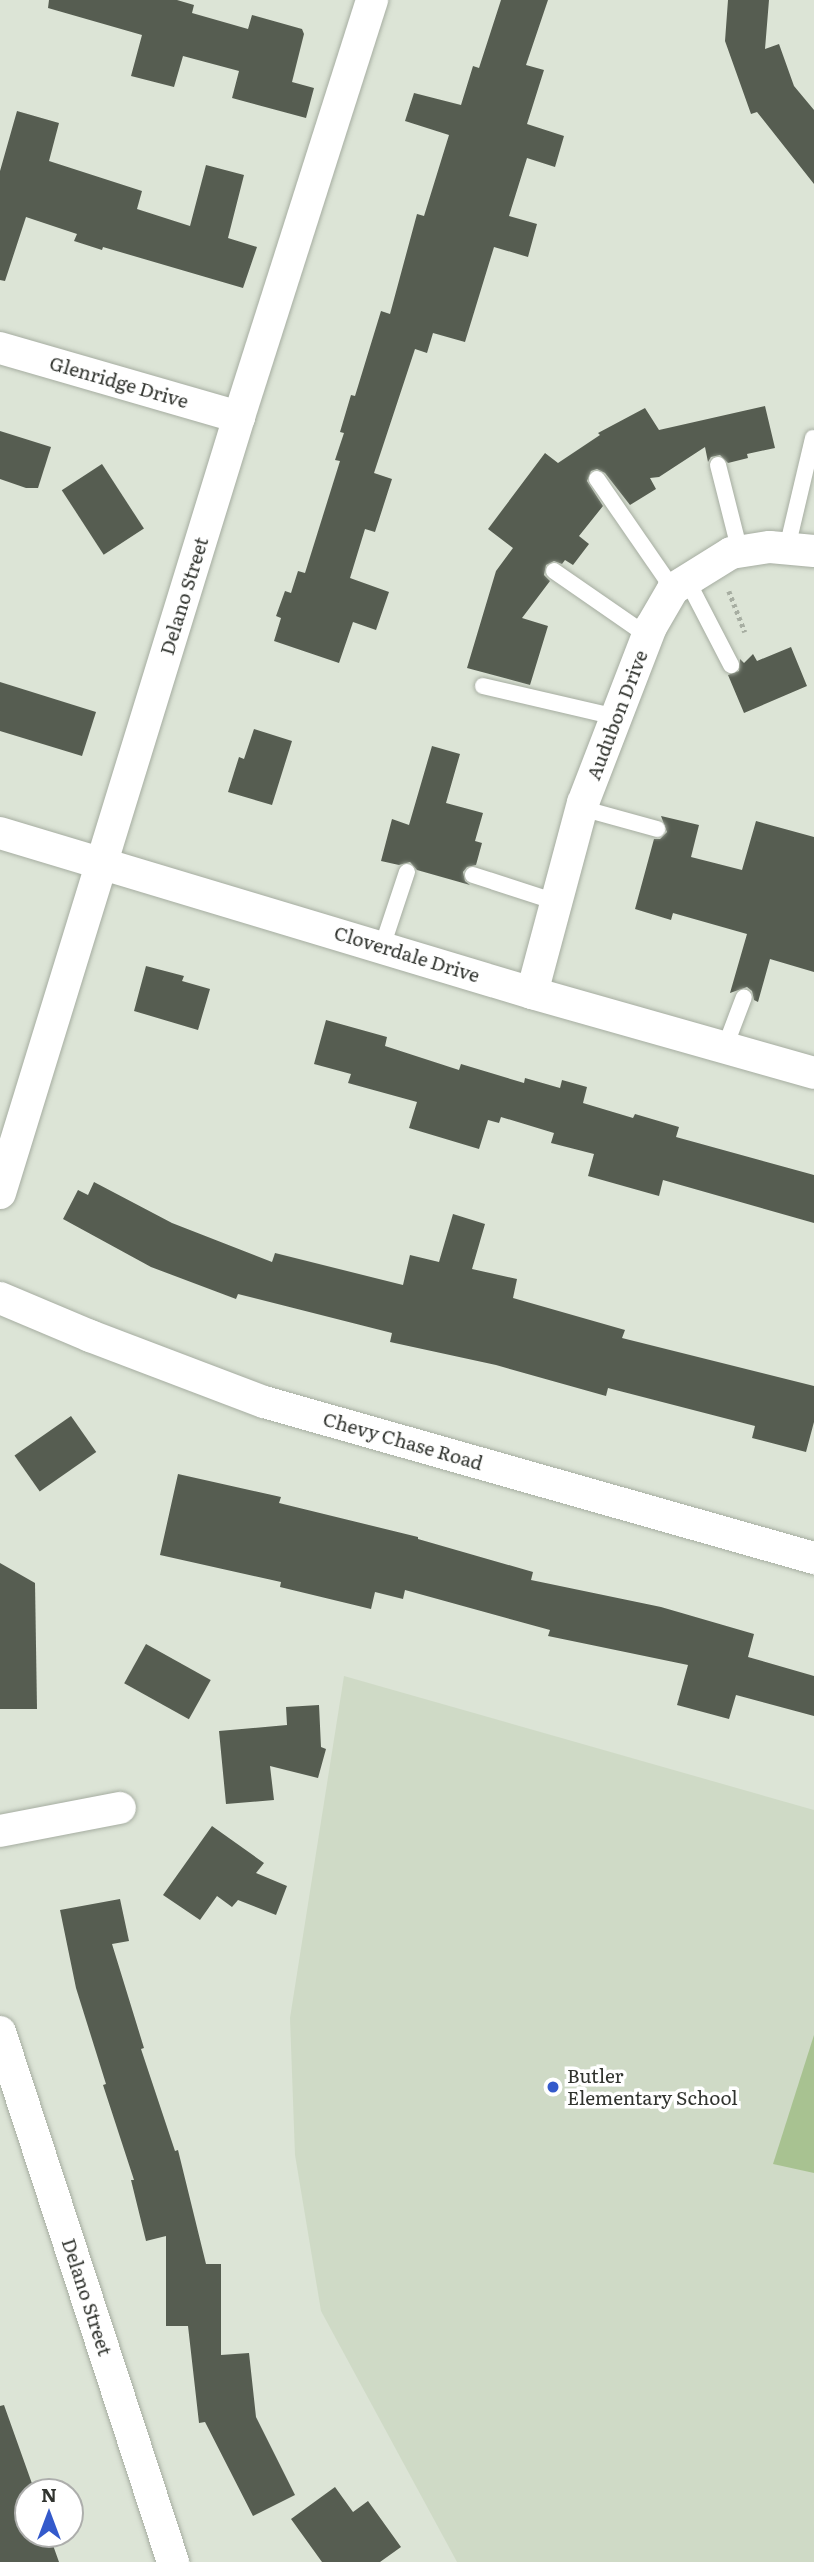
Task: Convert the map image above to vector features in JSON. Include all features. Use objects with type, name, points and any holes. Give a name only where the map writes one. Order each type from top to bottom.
[{"type":"street","name":"Delano Street","points":[[0,1193],[239,416],[372,0]]},
{"type":"street","name":"Glenridge Drive","points":[[0,348],[239,416]]},
{"type":"street","name":"Audubon Drive","points":[[532,993],[582,808],[648,636],[680,584],[728,557],[770,547],[801,549]]},
{"type":"street","name":"Cloverdale Drive","points":[[0,833],[532,993],[814,1073]]},
{"type":"street","name":"Chevy Chase Road","points":[[0,1298],[90,1336],[264,1402],[814,1558]]},
{"type":"street","points":[[0,1831],[120,1808]]},
{"type":"street","name":"Delano Street","points":[[0,2032],[173,2562]]},
{"type":"lane","points":[[801,549],[813,438]]},
{"type":"lane","points":[[718,465],[728,557]]},
{"type":"lane","points":[[597,479],[680,584],[732,665]]},
{"type":"lane","points":[[554,571],[648,636]]},
{"type":"lane","points":[[483,686],[616,716]]},
{"type":"lane","points":[[582,808],[657,830]]},
{"type":"lane","points":[[382,947],[407,872]]},
{"type":"lane","points":[[473,875],[556,902]]},
{"type":"lane","points":[[725,1047],[744,997]]},
{"type":"path","points":[[728,557],[746,633]]},
{"type":"shaded area","name":"Butler Elementary School","points":[[344,1676],[814,1810],[814,2562],[457,2562],[321,2311],[295,2155],[290,2018]]},
{"type":"green space","points":[[814,2035],[814,2173],[773,2164]]},
{"type":"building","points":[[49,0],[177,0],[194,5],[192,13],[248,29],[252,15],[302,29],[304,34],[292,82],[314,88],[306,118],[232,98],[239,71],[183,56],[174,87],[131,76],[142,35],[48,8]]},
{"type":"building","points":[[501,0],[548,0],[526,65],[544,70],[527,124],[564,136],[555,167],[527,158],[509,216],[537,224],[528,257],[494,247],[465,342],[433,333],[427,353],[415,349],[374,473],[392,479],[375,532],[365,529],[350,578],[389,592],[376,630],[353,622],[339,663],[274,641],[281,618],[276,616],[285,591],[291,593],[298,571],[305,573],[340,461],[335,460],[344,433],[340,432],[351,395],[355,396],[381,311],[390,314],[417,214],[424,216],[449,135],[405,121],[414,93],[461,105],[473,66],[479,68]]},
{"type":"building","points":[[728,0],[769,0],[765,49],[779,44],[794,86],[814,110],[814,184],[757,112],[751,114],[725,41]]},
{"type":"building","points":[[17,111],[59,123],[49,161],[142,191],[137,209],[190,226],[206,165],[244,175],[228,238],[257,247],[243,288],[74,241],[77,234],[26,217],[5,281],[0,280],[0,171]]},
{"type":"building","points":[[765,406],[775,448],[747,454],[748,458],[728,463],[720,455],[711,457],[708,462],[705,447],[659,477],[650,478],[656,489],[630,505],[605,473],[597,469],[591,471],[587,481],[603,506],[579,536],[589,544],[573,565],[565,560],[562,564],[554,561],[546,565],[544,575],[550,581],[522,618],[548,626],[530,685],[467,668],[496,571],[513,548],[488,529],[545,453],[558,463],[600,435],[598,433],[645,408],[659,430]]},
{"type":"building","points":[[0,431],[51,447],[38,488],[26,488],[0,479]]},
{"type":"building","points":[[102,464],[144,529],[104,555],[62,490]]},
{"type":"building","points":[[791,647],[807,686],[744,713],[728,675],[739,671],[740,659],[744,663],[753,654],[757,661]]},
{"type":"building","points":[[0,682],[96,712],[82,756],[0,731]]},
{"type":"building","points":[[254,729],[292,741],[272,805],[228,792],[239,757],[244,759]]},
{"type":"building","points":[[432,746],[460,754],[446,803],[483,813],[475,841],[482,843],[476,865],[467,867],[463,872],[465,881],[470,885],[417,870],[410,862],[399,865],[381,861],[392,819],[409,825]]},
{"type":"building","points":[[661,816],[699,825],[691,857],[742,870],[756,821],[814,837],[814,972],[770,959],[758,1002],[747,987],[730,993],[747,934],[673,913],[671,920],[635,909],[654,839],[660,839],[667,832]]},
{"type":"building","points":[[146,966],[184,976],[182,981],[210,989],[198,1030],[134,1011]]},
{"type":"building","points":[[326,1020],[387,1037],[385,1046],[459,1070],[461,1064],[524,1083],[525,1078],[560,1088],[562,1080],[587,1087],[583,1103],[633,1118],[635,1114],[679,1127],[676,1137],[814,1175],[814,1223],[663,1180],[659,1196],[588,1176],[594,1154],[551,1143],[554,1133],[501,1117],[499,1123],[488,1120],[479,1149],[409,1128],[417,1102],[348,1083],[351,1074],[314,1064]]},
{"type":"building","points":[[94,1182],[172,1223],[272,1262],[275,1253],[403,1285],[410,1255],[439,1262],[453,1214],[485,1224],[472,1269],[517,1279],[513,1298],[625,1330],[622,1338],[814,1386],[814,1422],[806,1452],[752,1438],[755,1426],[608,1388],[606,1396],[496,1365],[390,1342],[392,1333],[238,1294],[236,1299],[151,1267],[63,1219],[78,1190],[88,1195]]},
{"type":"building","points":[[71,1416],[96,1452],[40,1492],[14,1456]]},
{"type":"building","points":[[178,1474],[281,1497],[279,1503],[418,1537],[533,1572],[531,1580],[661,1607],[754,1634],[748,1657],[814,1676],[814,1716],[736,1695],[729,1719],[677,1705],[688,1665],[548,1636],[550,1630],[405,1590],[403,1599],[375,1592],[371,1609],[280,1587],[281,1582],[160,1555]]},
{"type":"building","points":[[0,1563],[35,1583],[37,1709],[0,1709]]},
{"type":"building","points":[[146,1644],[211,1680],[189,1719],[124,1683]]},
{"type":"building","points":[[319,1705],[321,1747],[326,1749],[318,1778],[270,1766],[274,1800],[226,1804],[219,1731],[287,1725],[286,1707]]},
{"type":"building","points":[[212,1826],[264,1863],[256,1873],[287,1886],[276,1915],[238,1900],[232,1907],[217,1896],[200,1920],[163,1895]]},
{"type":"building","points":[[120,1899],[129,1941],[112,1944],[144,2048],[141,2049],[175,2151],[178,2150],[206,2264],[221,2264],[221,2355],[249,2353],[256,2417],[295,2495],[253,2516],[205,2422],[199,2423],[188,2326],[166,2326],[166,2236],[146,2241],[131,2180],[134,2180],[103,2085],[106,2084],[76,1988],[60,1910]]},
{"type":"building","points":[[4,2405],[30,2478],[14,2478],[14,2548],[54,2548],[59,2562],[0,2562],[0,2406]]},
{"type":"building","points":[[335,2487],[353,2512],[368,2501],[401,2547],[380,2562],[322,2562],[291,2519]]},
{"type":"place","name":"Butler Elementary School","points":[[553,2087]]}]
